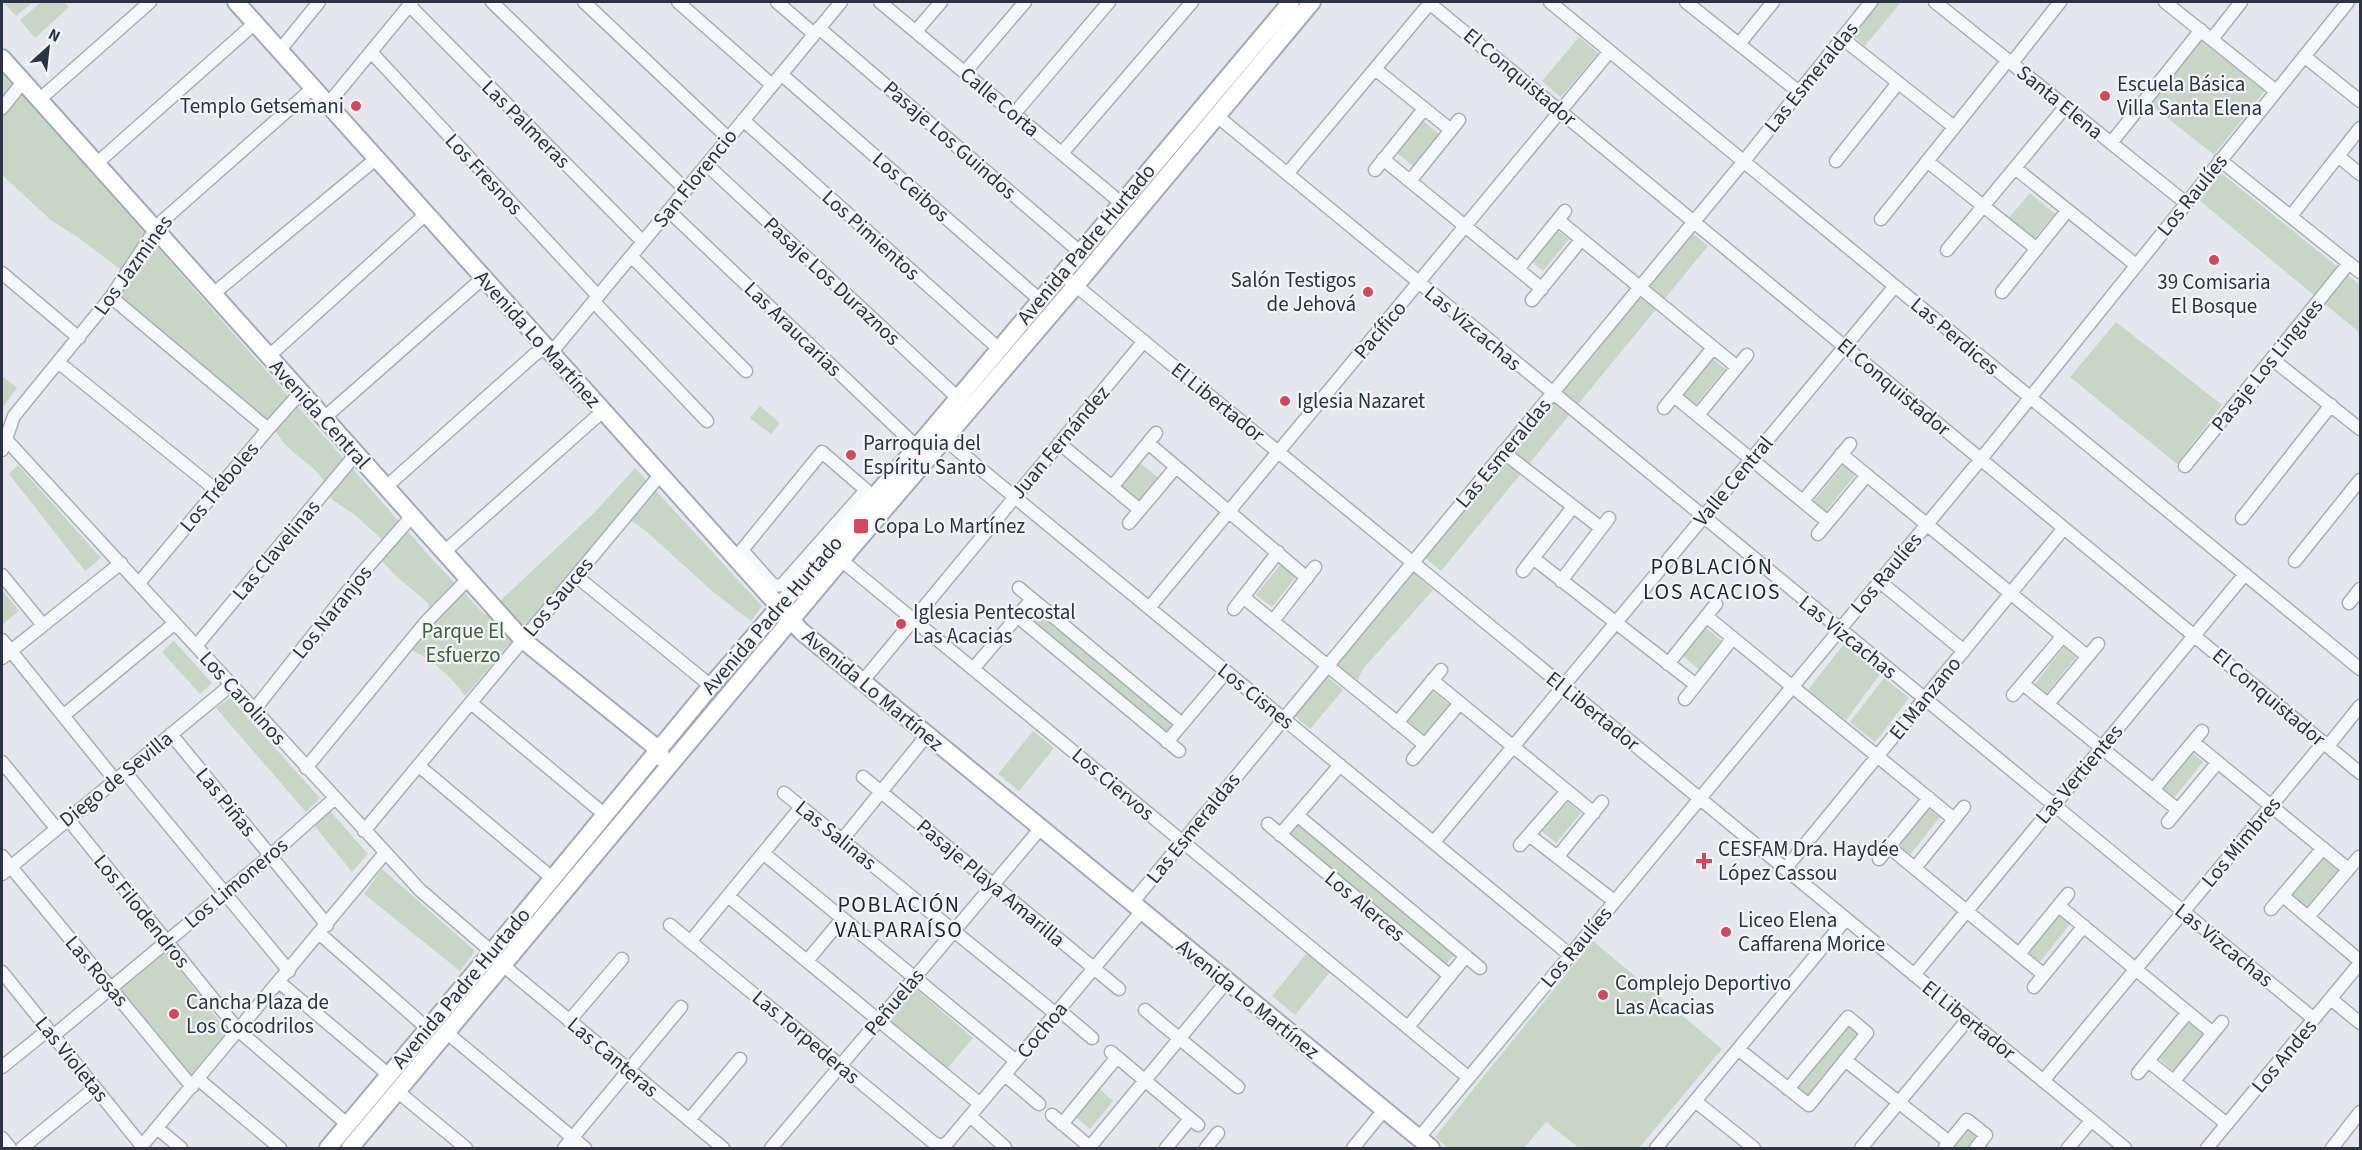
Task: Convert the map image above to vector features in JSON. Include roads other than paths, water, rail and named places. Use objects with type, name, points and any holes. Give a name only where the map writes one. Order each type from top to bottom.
[{"type":"main road","name":"Avenida Lo Martínez","points":[[237,2],[791,620],[862,682],[1424,1144]]},
{"type":"main road","name":"Avenida Padre Hurtado","points":[[350,1149],[446,1032],[552,878],[604,814],[778,607],[917,447],[1120,202],[1291,2]]},
{"type":"main road","name":"Avenida Padre Hurtado","points":[[328,1149],[428,1029],[497,958],[664,772],[1312,2]]},
{"type":"main road","name":"Avenida Central","points":[[2,58],[523,640],[658,749]]},
{"type":"main road","points":[[658,749],[663,759],[664,772]]},
{"type":"street","points":[[39,100],[150,2]]},
{"type":"street","points":[[280,50],[319,2]]},
{"type":"street","points":[[492,2],[686,190]]},
{"type":"street","points":[[584,2],[728,138]]},
{"type":"street","points":[[678,2],[772,85]]},
{"type":"street","name":"Pasaje Los Guindos","points":[[777,2],[817,31],[1080,252]]},
{"type":"street","name":"San Florencio","points":[[386,487],[534,355],[546,347],[556,347],[841,2]]},
{"type":"street","name":"Calle Corta","points":[[880,2],[1120,202]]},
{"type":"street","points":[[916,31],[941,2]]},
{"type":"street","points":[[965,72],[1025,2]]},
{"type":"street","points":[[1014,114],[1109,2]]},
{"type":"street","points":[[1062,153],[1192,2]]},
{"type":"street","points":[[1287,174],[1429,2]]},
{"type":"street","name":"El Conquistador","points":[[1429,2],[2361,773]]},
{"type":"street","name":"Las Perdices","points":[[1550,2],[2361,669]]},
{"type":"street","points":[[1686,2],[1799,92]]},
{"type":"street","points":[[1739,44],[1773,2]]},
{"type":"street","name":"Las Esmeraldas","points":[[1137,908],[1182,842],[1744,161],[1871,2]]},
{"type":"street","name":"Santa Elena","points":[[1935,2],[2186,203]]},
{"type":"street","points":[[2165,2],[2276,91]]},
{"type":"street","points":[[2212,39],[2241,2]]},
{"type":"street","name":"Los Raulíes","points":[[1424,1144],[1469,1078],[1981,459],[2348,2]]},
{"type":"street","points":[[328,104],[410,3]]},
{"type":"street","name":"Las Palmeras","points":[[410,3],[643,242]]},
{"type":"street","points":[[1881,219],[2057,3]]},
{"type":"street","points":[[96,164],[255,23]]},
{"type":"street","points":[[2111,143],[2201,30]]},
{"type":"street","points":[[1842,38],[1954,128]]},
{"type":"street","name":"Pacífico","points":[[1149,608],[1610,51]]},
{"type":"street","name":"Los Fresnos","points":[[370,52],[707,421]]},
{"type":"street","points":[[2304,56],[2361,101]]},
{"type":"street","points":[[1375,69],[1451,130]]},
{"type":"street","name":"Los Ceibos","points":[[782,74],[1040,300]]},
{"type":"street","points":[[2,108],[23,82]]},
{"type":"street","points":[[1836,161],[1898,83]]},
{"type":"street","name":"Los Jazmines","points":[[3,441],[14,416],[111,297],[167,215],[313,88]]},
{"type":"street","points":[[1947,250],[2066,106]]},
{"type":"street","points":[[1375,170],[1424,109]]},
{"type":"street","name":"Las Vizcachas","points":[[1217,116],[2314,1019]]},
{"type":"street","name":"Los Pimientos","points":[[743,120],[999,349]]},
{"type":"street","points":[[1410,181],[1459,120]]},
{"type":"street","points":[[2291,216],[2361,128]]},
{"type":"street","points":[[2338,156],[2361,174]]},
{"type":"street","points":[[213,294],[377,158]]},
{"type":"street","points":[[1383,159],[1542,289]]},
{"type":"street","points":[[2220,160],[2361,272]]},
{"type":"street","points":[[1927,161],[2037,249]]},
{"type":"street","name":"Pasaje Los Duraznos","points":[[706,165],[958,398]]},
{"type":"street","points":[[2015,168],[2136,265]]},
{"type":"street","name":"Las Araucarias","points":[[669,211],[917,447]]},
{"type":"street","points":[[2002,292],[2067,211]]},
{"type":"street","points":[[269,356],[426,214]]},
{"type":"street","points":[[1518,269],[1561,216],[1581,240],[1737,367]]},
{"type":"street","points":[[1532,300],[1581,240]]},
{"type":"street","points":[[631,256],[746,371]]},
{"type":"street","name":"Pasaje Los Lingues","points":[[2185,466],[2349,263]]},
{"type":"street","points":[[2,273],[79,338]]},
{"type":"street","name":"El Libertador","points":[[1062,274],[2125,1149]]},
{"type":"street","points":[[324,418],[483,278]]},
{"type":"street","name":"Valle Central","points":[[1434,843],[1895,286]]},
{"type":"street","points":[[111,297],[268,429]]},
{"type":"street","name":"Juan Fernández","points":[[862,682],[1144,341]]},
{"type":"street","points":[[1664,408],[1713,348]]},
{"type":"street","points":[[1698,415],[1747,355]]},
{"type":"street","points":[[2272,359],[2361,429]]},
{"type":"street","points":[[58,362],[216,490]]},
{"type":"street","name":"Los Tréboles","points":[[139,583],[301,392]]},
{"type":"street","points":[[1674,396],[1828,522]]},
{"type":"street","points":[[2242,518],[2331,405]]},
{"type":"street","points":[[444,552],[603,411]]},
{"type":"street","name":"Los Cisnes","points":[[943,438],[1570,955]]},
{"type":"street","points":[[1112,487],[1152,438],[1176,467],[1307,578]]},
{"type":"street","name":"Los Carolinos","points":[[3,441],[139,583],[420,890],[497,958]]},
{"type":"street","points":[[1059,443],[1140,510]]},
{"type":"street","points":[[1803,501],[1845,449],[1867,475],[2087,656]]},
{"type":"street","points":[[822,452],[866,490],[782,585],[774,586],[741,550],[822,452]]},
{"type":"street","points":[[1503,452],[1601,528]]},
{"type":"street","name":"Las Clavelinas","points":[[196,646],[356,454]]},
{"type":"street","points":[[1129,523],[1176,467]]},
{"type":"street","name":"Los Sauces","points":[[364,831],[660,475]]},
{"type":"street","points":[[1818,534],[1867,475]]},
{"type":"street","points":[[2295,561],[2361,480]]},
{"type":"street","points":[[1523,571],[1573,507]]},
{"type":"street","name":"Los Naranjos","points":[[254,710],[363,572],[412,516]]},
{"type":"street","points":[[1561,581],[1609,518]]},
{"type":"street","name":"El Manzano","points":[[1785,869],[2064,528]]},
{"type":"street","points":[[1234,609],[1278,552]]},
{"type":"street","points":[[1533,558],[1696,685]]},
{"type":"street","name":"Los Ciervos","points":[[841,560],[1469,1078]]},
{"type":"street","points":[[6,655],[121,564]]},
{"type":"street","points":[[1273,621],[1315,567]]},
{"type":"street","name":"Las Vertientes","points":[[1914,975],[2245,574]]},
{"type":"street","points":[[2,575],[43,625]]},
{"type":"street","points":[[576,576],[711,686]]},
{"type":"street","points":[[306,768],[426,622],[468,579]]},
{"type":"street","points":[[1879,581],[1964,651]]},
{"type":"street","points":[[1019,588],[1182,724]]},
{"type":"street","points":[[2349,603],[2361,589]]},
{"type":"street","points":[[1243,597],[1425,745]]},
{"type":"street","points":[[973,669],[1032,599]]},
{"type":"street","points":[[1668,664],[1716,604]]},
{"type":"street","points":[[1017,616],[1179,751]]},
{"type":"street","points":[[1706,616],[1954,819]]},
{"type":"street","points":[[63,716],[175,623]]},
{"type":"street","points":[[2013,695],[2063,636]]},
{"type":"street","points":[[1685,699],[1732,639]]},
{"type":"street","points":[[2,640],[6,655],[120,776],[225,893],[289,971]]},
{"type":"street","points":[[2048,704],[2098,644]]},
{"type":"street","points":[[1397,723],[1441,670]]},
{"type":"street","points":[[1167,742],[1226,672]]},
{"type":"street","points":[[1432,680],[1593,813]]},
{"type":"street","points":[[2023,684],[2178,810]]},
{"type":"street","name":"Diego de Sevilla","points":[[6,870],[231,685]]},
{"type":"street","points":[[471,703],[604,814]]},
{"type":"street","points":[[1413,759],[1460,703]]},
{"type":"street","name":"Los Mimbres","points":[[2043,1081],[2271,806],[2361,706]]},
{"type":"street","points":[[2153,790],[2202,730]]},
{"type":"street","name":"Las Piñas","points":[[171,734],[270,856],[323,929],[428,1029]]},
{"type":"street","points":[[842,840],[927,735]]},
{"type":"street","points":[[2193,742],[2348,869]]},
{"type":"street","points":[[2,762],[56,828]]},
{"type":"street","points":[[2168,822],[2218,762]]},
{"type":"street","points":[[1280,835],[1340,765]]},
{"type":"street","points":[[419,766],[552,878]]},
{"type":"street","name":"Pasaje Playa Amarilla","points":[[863,777],[1119,989]]},
{"type":"street","points":[[1520,845],[1567,791]]},
{"type":"street","name":"Las Salinas","points":[[784,793],[954,931],[1092,1038]]},
{"type":"street","name":"Los Limoneros","points":[[2,1067],[110,988],[167,942],[270,856],[334,798]]},
{"type":"street","points":[[1879,859],[1929,798]]},
{"type":"street","points":[[1558,856],[1602,802]]},
{"type":"street","points":[[690,942],[801,807]]},
{"type":"street","points":[[1915,868],[1964,807]]},
{"type":"street","name":"Los Alerces","points":[[1297,815],[1480,968]]},
{"type":"street","name":"Los Filodendros","points":[[68,819],[239,1031],[348,1124]]},
{"type":"street","name":"Los Alerces","points":[[1268,824],[1450,976]]},
{"type":"street","name":"Peñuelas","points":[[771,1149],[1040,829]]},
{"type":"street","points":[[1529,835],[1614,901]]},
{"type":"street","points":[[1889,847],[2044,975]]},
{"type":"street","points":[[2271,909],[2323,848]]},
{"type":"street","points":[[141,1147],[385,853]]},
{"type":"street","points":[[763,853],[1016,1061]]},
{"type":"street","name":"Las Rosas","points":[[2,856],[6,870],[195,1083],[280,1149]]},
{"type":"street","points":[[2308,917],[2359,856]]},
{"type":"street","points":[[2019,954],[2068,894]]},
{"type":"street","points":[[728,896],[980,1104]]},
{"type":"street","points":[[2283,896],[2361,962]]},
{"type":"street","points":[[2059,906],[2213,1033]]},
{"type":"street","name":"Cochoa","points":[[942,1147],[1094,968],[1137,908]]},
{"type":"street","points":[[807,961],[842,919]]},
{"type":"street","points":[[1656,1149],[1846,919]]},
{"type":"street","name":"Las Torpederas","points":[[670,925],[936,1145],[942,1147]]},
{"type":"street","points":[[2034,987],[2084,926]]},
{"type":"street","points":[[1408,1027],[1466,956]]},
{"type":"street","name":"Las Canteras","points":[[497,958],[723,1149]]},
{"type":"street","points":[[569,1021],[622,959]]},
{"type":"street","name":"Los Andes","points":[[2207,1149],[2361,962]]},
{"type":"street","name":"Las Violetas","points":[[2,974],[141,1147]]},
{"type":"street","points":[[1052,1115],[1090,1148],[1227,981]]},
{"type":"street","points":[[279,982],[389,1075]]},
{"type":"street","points":[[2331,999],[2361,1023]]},
{"type":"street","points":[[564,1149],[681,1007]]},
{"type":"street","points":[[1145,1010],[1238,1087]]},
{"type":"street","points":[[2138,1073],[2188,1012]]},
{"type":"street","points":[[1738,1049],[1788,1089],[1809,1105],[1867,1033],[1848,1017],[1788,1089]]},
{"type":"street","points":[[1862,1149],[1968,1019]]},
{"type":"street","points":[[2174,1081],[2222,1022]]},
{"type":"street","points":[[446,1032],[585,1149]]},
{"type":"street","points":[[1062,1124],[1114,1054],[1194,1122],[1166,1149]]},
{"type":"street","points":[[689,1120],[740,1059]]},
{"type":"street","points":[[1845,1060],[1899,1103],[1946,1145],[1967,1120],[1986,1135],[1976,1149]]},
{"type":"street","points":[[2148,1060],[2227,1124]]},
{"type":"street","points":[[1005,1075],[1039,1104]]},
{"type":"street","points":[[22,1149],[95,1088]]},
{"type":"street","points":[[397,1091],[466,1149]]},
{"type":"street","points":[[1695,1101],[1754,1149]]},
{"type":"street","points":[[1353,1149],[1384,1110]]},
{"type":"street","points":[[2332,1149],[2360,1112]]},
{"type":"street","points":[[970,1116],[1005,1147]]},
{"type":"street","points":[[2068,1149],[2091,1121]]},
{"type":"street","points":[[157,1128],[181,1149]]},
{"type":"street","points":[[1206,1149],[1218,1133]]},
{"type":"street","points":[[2,1138],[10,1149]]},
{"type":"place","name":"Escuela Básica Villa Santa Elena","points":[[2105,96]]},
{"type":"place","name":"Templo Getsemani","points":[[356,106]]},
{"type":"place","name":"39 Comisaria El Bosque","points":[[2214,260]]},
{"type":"place","name":"Salón Testigos de Jehová","points":[[1368,292]]},
{"type":"place","name":"Iglesia Nazaret","points":[[1285,401]]},
{"type":"place","name":"Parroquia del Espíritu Santo","points":[[851,455]]},
{"type":"place","name":"Copa Lo Martínez","points":[[861,526]]},
{"type":"place","name":"Iglesia Pentecostal Las Acacias","points":[[901,624]]},
{"type":"place","name":"CESFAM Dra. Haydée López Cassou","points":[[1704,861]]},
{"type":"place","name":"Liceo Elena Caffarena Morice","points":[[1726,932]]},
{"type":"place","name":"Complejo Deportivo Las Acacias","points":[[1603,995]]},
{"type":"place","name":"Cancha Plaza de Los Cocodrilos","points":[[174,1014]]},
{"type":"district","name":"POBLACIÓN LOS ACACIOS","points":[[1712,578]]},
{"type":"district","name":"POBLACIÓN VALPARAÍSO","points":[[899,916]]},
{"type":"park label","name":"Parque El Esfuerzo","points":[[463,643]]}]
